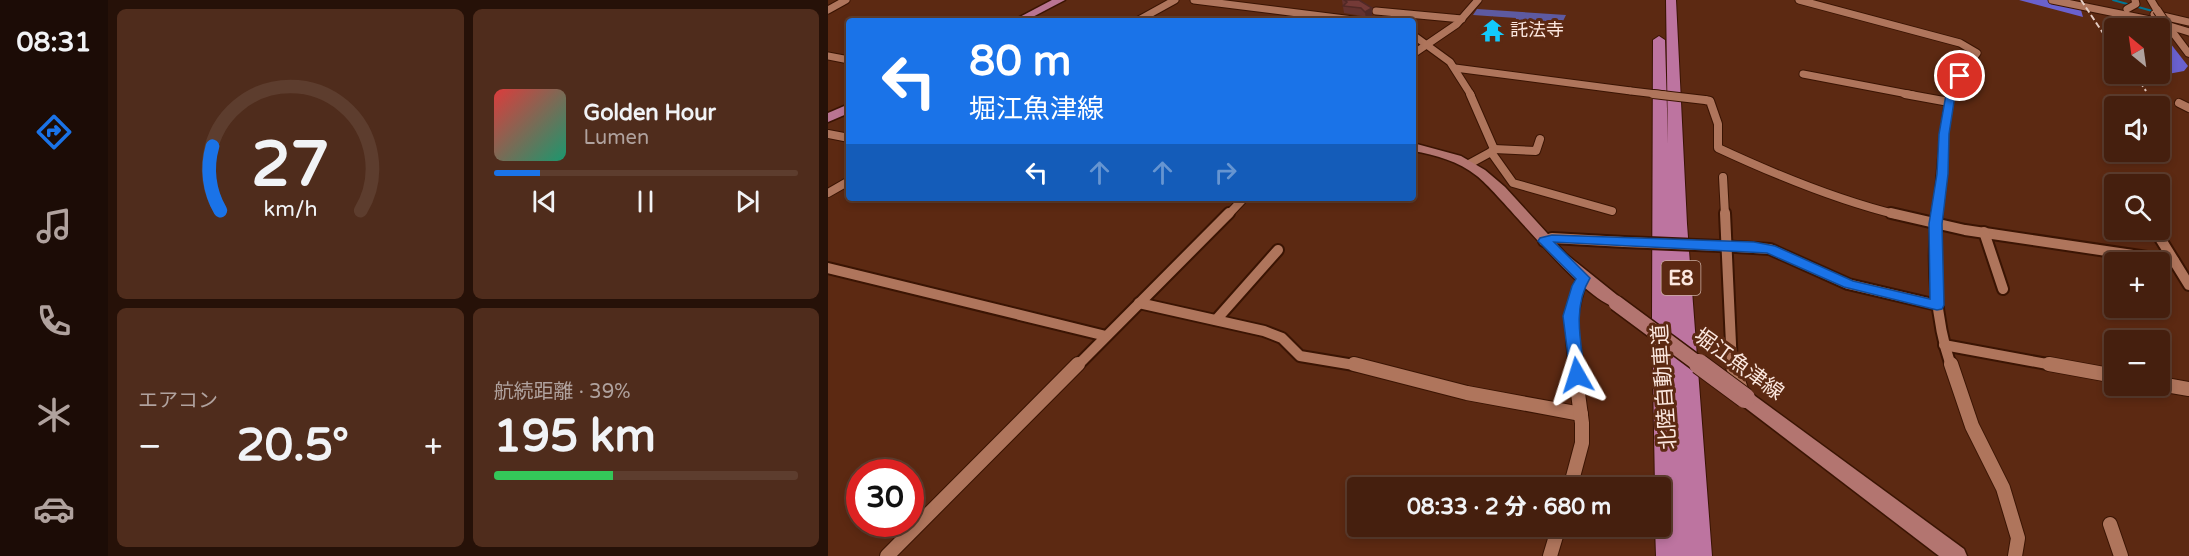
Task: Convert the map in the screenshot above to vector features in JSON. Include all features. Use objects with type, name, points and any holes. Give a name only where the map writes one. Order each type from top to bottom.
[{"type":"highway","points":[[1023,18],[1060,0]]},
{"type":"highway","points":[[1035,18],[1070,0]]},
{"type":"highway","name":"北陸自動車道","points":[[1660,0],[1660,193],[1670,556]]},
{"type":"highway","name":"北陸自動車道","points":[[1671,0],[1678,224],[1698,556]]},
{"type":"highway","points":[[828,110],[846,101]]},
{"type":"highway","points":[[828,117],[846,109]]},
{"type":"main road","name":"堀江魚津線","points":[[1416,148],[1469,165],[1502,191],[1544,241],[1583,278],[1956,556]]},
{"type":"street","points":[[828,10],[846,0]]},
{"type":"street","points":[[1142,18],[1175,0]]},
{"type":"street","points":[[1194,0],[1337,18]]},
{"type":"street","points":[[1416,52],[1462,19],[1478,0]]},
{"type":"street","points":[[1799,0],[1891,22],[1971,48],[1977,53],[1951,89],[1944,134],[1936,224],[1937,305],[1944,345],[1972,426],[2003,488],[2018,538],[2015,556]]},
{"type":"street","points":[[2052,0],[2141,18]]},
{"type":"street","points":[[2083,0],[2132,5],[2189,22]]},
{"type":"street","points":[[2151,0],[2163,18]]},
{"type":"street","points":[[1387,18],[1373,9],[1462,19]]},
{"type":"street","points":[[2170,25],[2189,32]]},
{"type":"street","points":[[2170,28],[2189,54]]},
{"type":"street","points":[[1416,37],[1455,68],[1477,110],[1492,150],[1508,179],[1513,183],[1612,212]]},
{"type":"street","points":[[828,56],[846,59]]},
{"type":"street","points":[[1455,68],[1710,101],[1716,113],[1720,131],[1718,148],[1732,156],[1861,206],[1936,224],[2174,261]]},
{"type":"street","points":[[1803,74],[1949,102]]},
{"type":"street","points":[[2179,103],[2189,108]]},
{"type":"street","points":[[828,134],[846,137]]},
{"type":"street","points":[[1469,165],[1492,150],[1536,151],[1540,139]]},
{"type":"street","points":[[1723,177],[1723,245],[1732,370],[1745,398]]},
{"type":"street","points":[[828,193],[846,183]]},
{"type":"street","points":[[887,556],[1241,201]]},
{"type":"street","points":[[1984,232],[2003,289]]},
{"type":"street","points":[[1544,241],[1552,238],[1770,249],[1848,284],[1937,305]]},
{"type":"street","points":[[2161,240],[2189,285]]},
{"type":"street","points":[[1216,320],[1278,250]]},
{"type":"street","points":[[828,268],[1106,336]]},
{"type":"street","points":[[1573,477],[1582,444],[1571,316],[1578,286],[1583,278]]},
{"type":"street","points":[[1139,303],[1264,331],[1282,338],[1299,356],[1314,360],[1346,362],[1467,393],[1581,414]]},
{"type":"street","points":[[1944,345],[2104,374]]},
{"type":"street","points":[[2170,386],[2189,389]]},
{"type":"street","points":[[2110,524],[2121,556]]},
{"type":"street","points":[[1550,556],[1556,537]]},
{"type":"shaded area","points":[[2019,0],[2058,0],[2081,10],[2083,17]]},
{"type":"shaded area","points":[[1477,9],[1566,15],[1560,27],[1540,25],[1537,28],[1523,27],[1524,23],[1515,22],[1516,18],[1473,15]]},
{"type":"shaded area","points":[[2170,43],[2188,66],[2184,71],[2170,74]]},
{"type":"building","points":[[1344,0],[1359,0],[1372,8],[1365,12],[1361,8],[1343,6],[1347,2]]},
{"type":"waterway","points":[[2113,0],[2156,12]]},
{"type":"railway","points":[[2081,0],[2104,34]]},
{"type":"railway","points":[[2141,84],[2146,91]]},
{"type":"place","name":"託法寺","points":[[1492,30]]},
{"type":"route","points":[[1577,375],[1571,316],[1578,286],[1583,278],[1544,241],[1552,238],[1754,246],[1770,249],[1848,284],[1937,305],[1936,224],[1944,134],[1951,89],[1960,76]]}]
